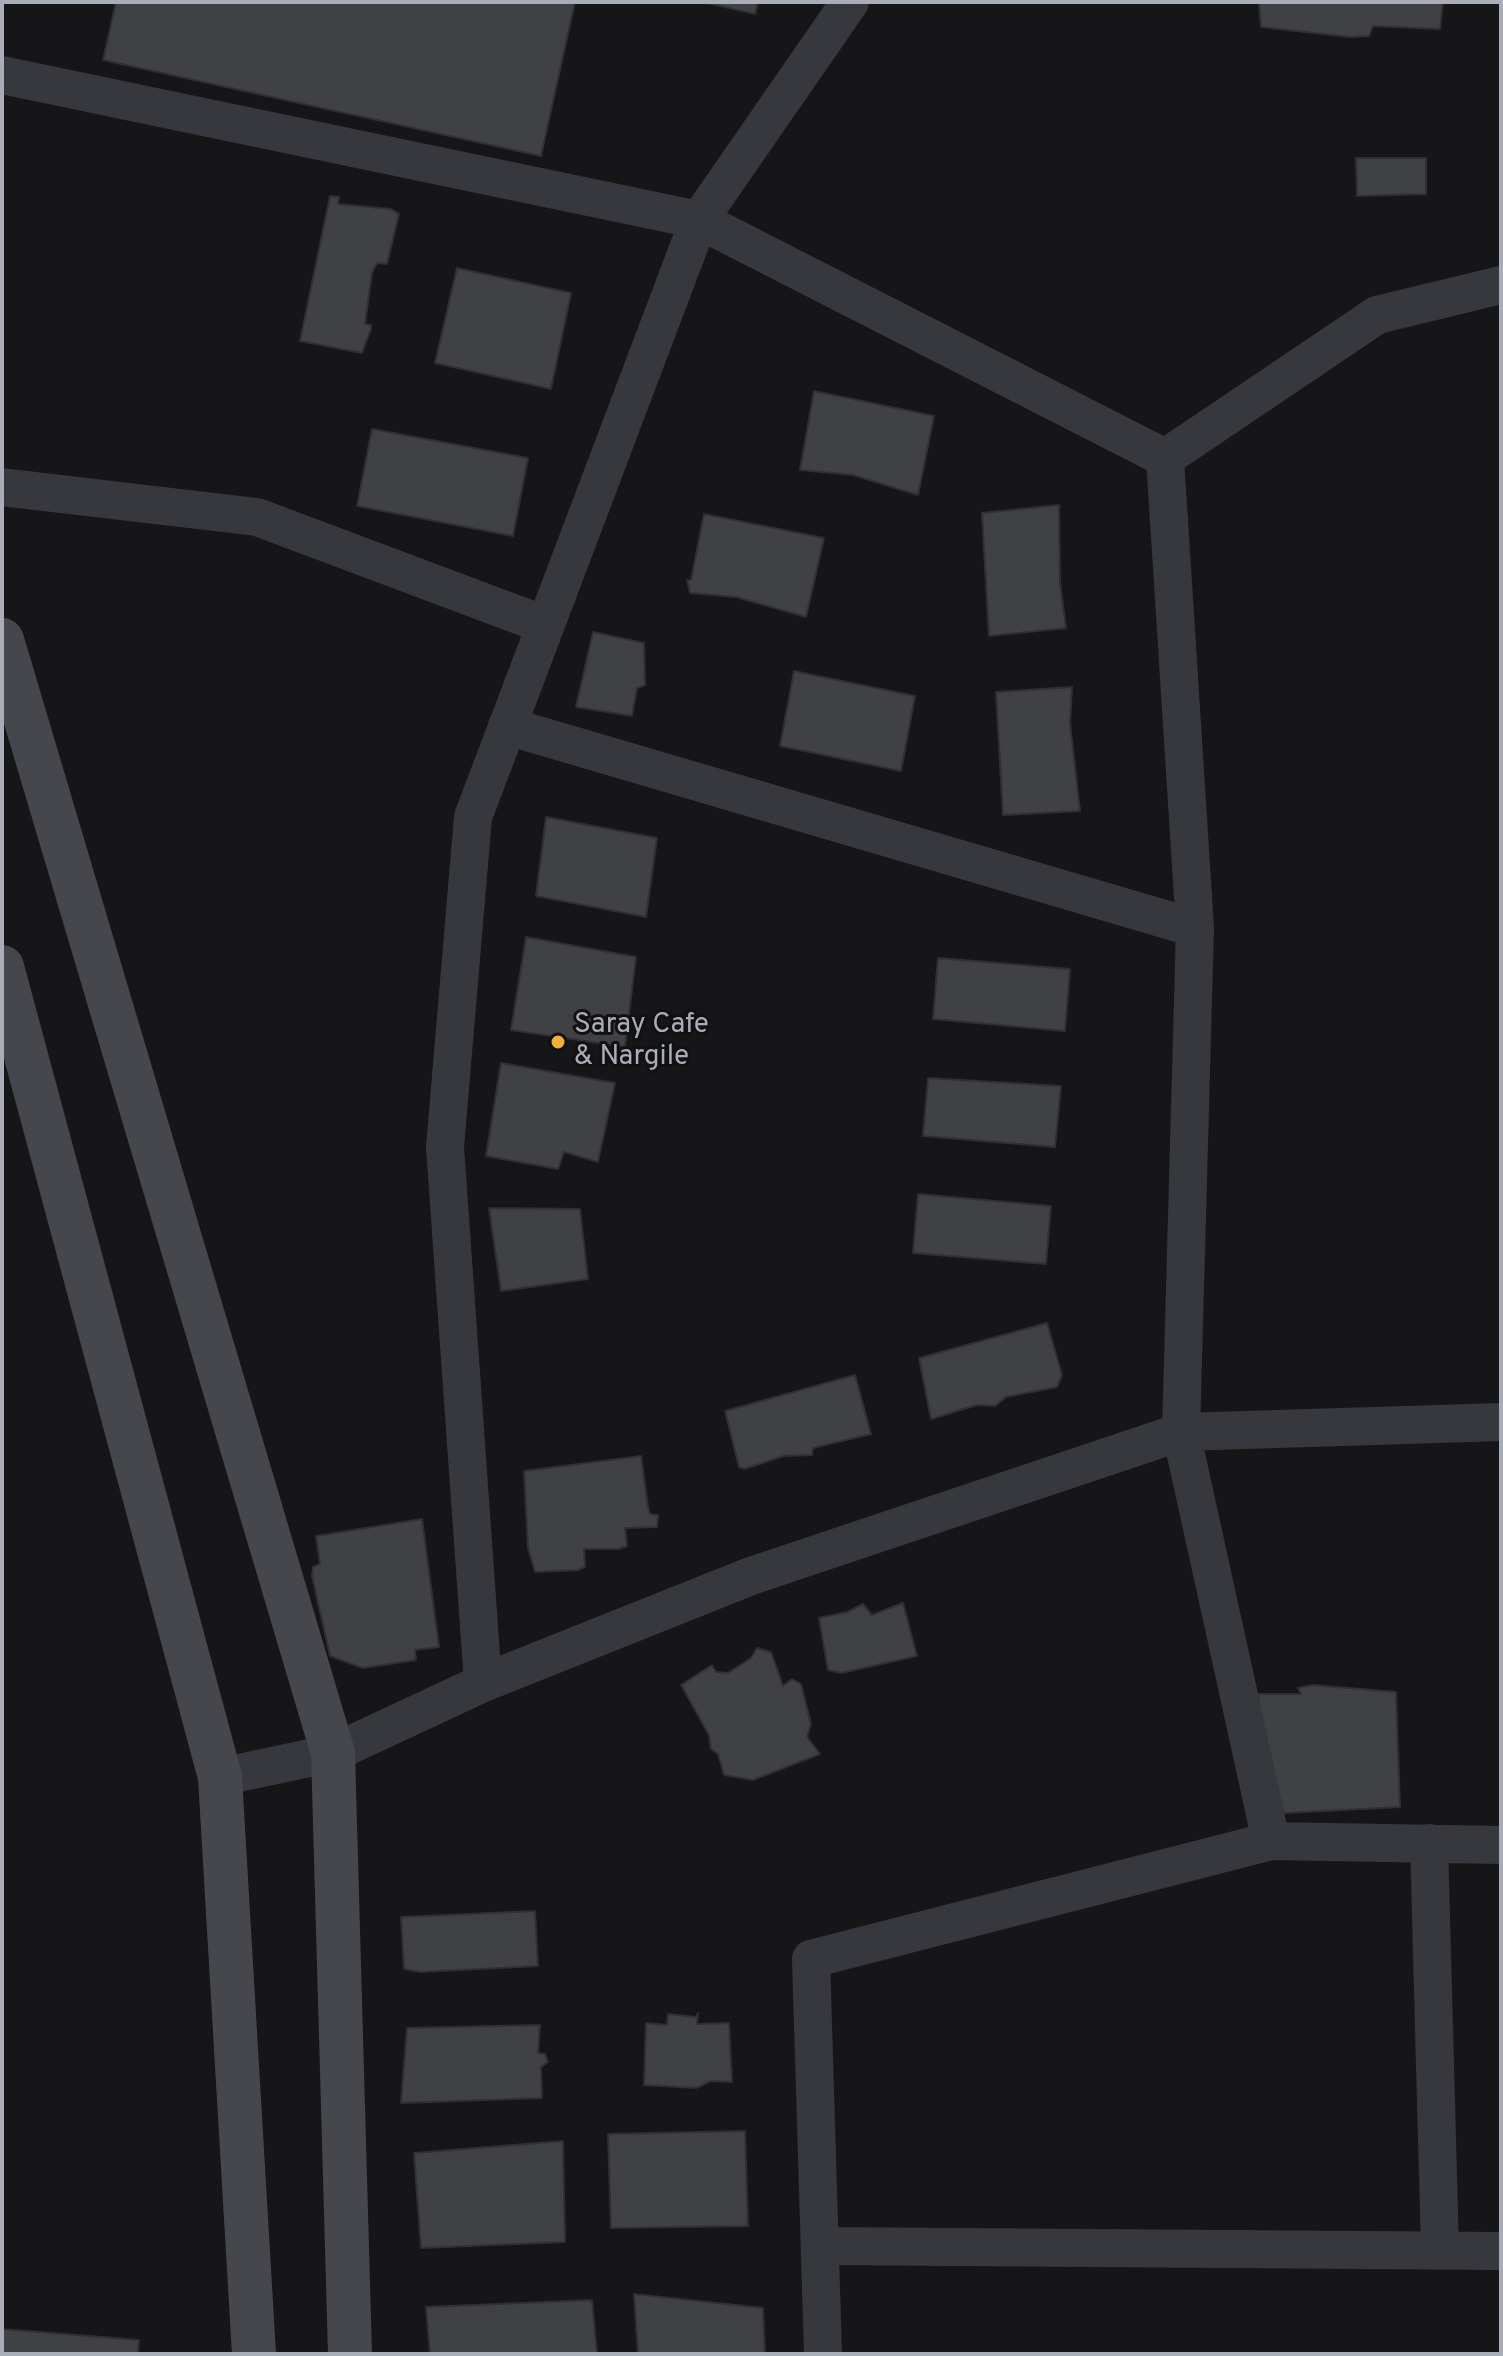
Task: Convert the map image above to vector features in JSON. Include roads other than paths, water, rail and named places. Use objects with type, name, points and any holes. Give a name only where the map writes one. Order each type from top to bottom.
[{"type":"street","points":[[483,1683],[445,1147],[473,817],[699,220],[850,2]]},
{"type":"street","points":[[2,75],[699,220],[1165,458]]},
{"type":"street","points":[[1165,458],[1377,315],[1501,285]]},
{"type":"street","points":[[1165,458],[1195,928],[1181,1432],[1271,1841]]},
{"type":"street","points":[[2,487],[257,517],[545,625]]},
{"type":"street","points":[[2,640],[333,1753],[350,2354]]},
{"type":"street","points":[[507,726],[1195,928]]},
{"type":"street","points":[[2,967],[220,1777],[254,2354]]},
{"type":"street","points":[[220,1777],[333,1753],[483,1683],[751,1576],[1181,1432],[1501,1422]]},
{"type":"street","points":[[823,2354],[811,1959],[1271,1841],[1501,1845]]},
{"type":"street","points":[[1429,1843],[1440,2250]]},
{"type":"street","points":[[820,2246],[1501,2251]]},
{"type":"place","name":"Saray Cafe & Nargile","points":[[558,1042]]}]
